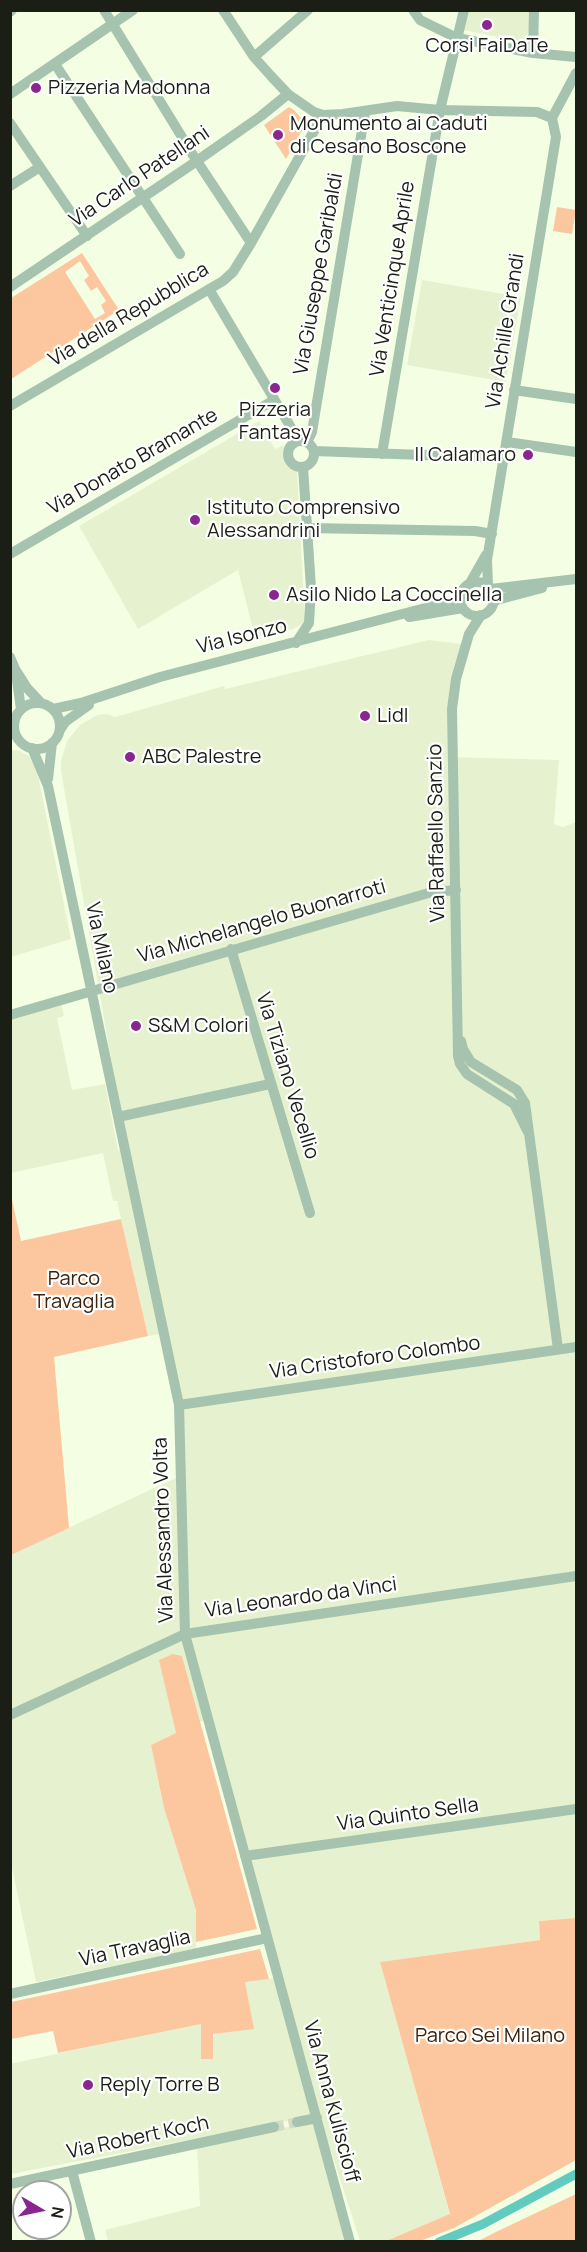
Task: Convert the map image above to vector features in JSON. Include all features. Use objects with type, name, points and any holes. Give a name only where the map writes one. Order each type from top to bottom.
[{"type":"street","points":[[104,10],[197,161],[251,243]]},
{"type":"street","points":[[10,94],[133,10]]},
{"type":"street","points":[[223,10],[254,57],[288,94],[305,107],[323,114],[365,112],[397,106],[440,110],[537,112],[552,118],[576,73]]},
{"type":"street","points":[[254,57],[308,10]]},
{"type":"street","points":[[413,10],[420,20],[458,38],[533,53],[576,57]]},
{"type":"street","name":"Via Venticinque Aprile","points":[[382,454],[440,110],[464,10]]},
{"type":"street","points":[[533,53],[534,10]]},
{"type":"street","points":[[56,64],[180,254]]},
{"type":"street","name":"Via Carlo Patellani","points":[[10,287],[197,161],[288,94]]},
{"type":"street","name":"Via Giuseppe Garibaldi","points":[[303,441],[312,432],[365,112]]},
{"type":"street","name":"Via della Repubblica","points":[[10,406],[209,289],[233,272],[323,114]]},
{"type":"street","name":"Via Achille Grandi","points":[[489,588],[486,573],[489,549],[556,137],[552,118]]},
{"type":"street","points":[[10,123],[87,236]]},
{"type":"street","points":[[10,186],[40,167]]},
{"type":"street","points":[[209,289],[274,400],[303,441],[314,451],[504,458]]},
{"type":"street","points":[[514,390],[576,399]]},
{"type":"street","name":"Via Donato Bramante","points":[[10,554],[274,400]]},
{"type":"street","points":[[303,441],[289,447],[288,459],[297,467],[303,467],[312,462],[314,451]]},
{"type":"street","points":[[507,442],[576,452]]},
{"type":"street","points":[[296,643],[306,630],[310,616],[311,588],[303,467]]},
{"type":"street","points":[[307,528],[475,531],[492,534]]},
{"type":"street","name":"Via Achille Grandi","points":[[470,583],[489,549]]},
{"type":"street","points":[[489,588],[576,579]]},
{"type":"street","points":[[493,601],[576,579]]},
{"type":"street","points":[[480,582],[489,588],[493,601],[488,611],[475,616],[463,607],[462,590],[470,583],[480,582]]},
{"type":"street","name":"Via Isonzo","points":[[53,709],[160,676],[388,619],[430,615],[463,607]]},
{"type":"street","name":"Via Raffaello Sanzio","points":[[463,607],[469,634]]},
{"type":"street","name":"Via Raffaello Sanzio","points":[[481,615],[469,634],[459,668],[452,709],[459,1033],[463,1049],[471,1062],[506,1081],[522,1096],[525,1103],[558,1349]]},
{"type":"street","points":[[10,657],[33,696],[53,709],[60,722],[60,730],[52,743],[39,748],[10,745]]},
{"type":"street","points":[[15,669],[21,709]]},
{"type":"street","name":"Via Isonzo","points":[[60,730],[65,722],[80,710],[106,694]]},
{"type":"street","points":[[28,746],[18,739],[12,727],[21,709],[30,704],[41,703]]},
{"type":"street","name":"Via Milano","points":[[48,786],[52,743]]},
{"type":"street","name":"Via Milano","points":[[28,746],[48,786],[118,1117]]},
{"type":"street","name":"Via Michelangelo Buonarroti","points":[[10,1015],[432,892],[456,890]]},
{"type":"street","name":"Via Tiziano Vecellio","points":[[231,950],[310,1213]]},
{"type":"street","points":[[118,1117],[270,1084]]},
{"type":"street","name":"Via Alessandro Volta","points":[[118,1117],[179,1405],[185,1634],[276,1971]]},
{"type":"street","name":"Via Cristoforo Colombo","points":[[179,1405],[576,1347]]},
{"type":"street","name":"Via Leonardo da Vinci","points":[[10,1715],[185,1634],[576,1576]]},
{"type":"street","name":"Via Quinto Sella","points":[[245,1856],[576,1809]]},
{"type":"street","name":"Via Travaglia","points":[[10,1994],[267,1938]]},
{"type":"street","name":"Via Anna Kuliscioff","points":[[276,1971],[350,2241]]},
{"type":"street","points":[[297,2122],[317,2118]]},
{"type":"street","name":"Via Robert Koch","points":[[10,2184],[274,2127]]},
{"type":"street","points":[[72,2171],[91,2241]]},
{"type":"shaded area","points":[[468,11],[530,11],[528,43],[464,30]]},
{"type":"shaded area","points":[[422,280],[521,297],[506,382],[407,365]]},
{"type":"shaded area","name":"Istituto Comprensivo Alessandrini","points":[[259,421],[275,449],[284,445],[285,461],[290,468],[297,471],[305,620],[293,629],[255,638],[238,570],[138,629],[79,526]]},
{"type":"shaded area","points":[[429,640],[462,644],[449,757],[559,760],[554,824],[563,827],[576,822],[576,1918],[539,1921],[540,1940],[380,1962],[450,2215],[386,2241],[360,2241],[320,2117],[188,1636],[181,1408],[165,1333],[148,1336],[117,1201],[113,1201],[103,1153],[11,1173],[11,1017],[61,1003],[64,1016],[57,1018],[72,1090],[105,1084],[118,1150],[127,1151],[61,771],[61,761],[67,741],[80,725],[97,715],[107,714],[115,717],[224,686],[225,689]]},
{"type":"shaded area","points":[[18,750],[32,758],[37,770],[71,939],[11,957],[10,751]]},
{"type":"shaded area","points":[[178,1477],[180,1614],[207,1719],[151,1745],[164,1808],[196,1910],[196,1949],[36,1982],[11,1863],[10,1555]]},
{"type":"shaded area","points":[[276,1978],[314,2116],[11,2174],[10,2064],[195,2024],[201,2024],[201,2058],[245,1982]]},
{"type":"shaded area","points":[[315,2121],[348,2241],[108,2242],[105,2230],[200,2206],[197,2146]]},
{"type":"green space","points":[[289,107],[305,122],[305,125],[286,159],[264,125]]},
{"type":"green space","points":[[557,207],[576,210],[572,234],[553,231]]},
{"type":"green space","points":[[82,253],[119,310],[11,379],[11,298]],"holes":[[[80,261],[89,276],[84,280],[91,291],[97,287],[106,301],[101,305],[105,313],[95,319],[65,272]]]},
{"type":"green space","name":"Parco Travaglia","points":[[11,1195],[21,1241],[121,1219],[148,1336],[54,1357],[69,1528],[11,1555]]},
{"type":"green space","points":[[173,1654],[182,1656],[257,1929],[196,1942],[196,1910],[164,1808],[151,1745],[176,1733],[159,1660]]},
{"type":"green space","name":"Parco Sei Milano","points":[[576,1918],[576,2160],[454,2228],[420,2241],[386,2241],[450,2214],[380,1962],[540,1940],[539,1921]]},
{"type":"green space","points":[[260,1949],[269,1979],[245,1982],[254,2029],[213,2034],[213,2059],[201,2059],[201,2024],[58,2053],[53,2031],[11,2039],[11,2002]]},
{"type":"green space","points":[[576,2194],[576,2241],[478,2241],[500,2230]]},
{"type":"waterway","points":[[439,2242],[483,2224],[576,2174]]},
{"type":"tunnel","points":[[274,2127],[297,2122]]},
{"type":"place","name":"Corsi FaiDaTe","points":[[487,25]]},
{"type":"place","name":"Pizzeria Madonna","points":[[36,88]]},
{"type":"place","name":"Monumento ai Caduti di Cesano Boscone","points":[[278,135]]},
{"type":"place","name":"Pizzeria Fantasy","points":[[275,388]]},
{"type":"place","name":"Il Calamaro","points":[[528,455]]},
{"type":"place","name":"Istituto Comprensivo Alessandrini","points":[[195,520]]},
{"type":"place","name":"Asilo Nido La Coccinella","points":[[274,595]]},
{"type":"place","name":"Lidl","points":[[365,716]]},
{"type":"place","name":"ABC Palestre","points":[[130,757]]},
{"type":"place","name":"S&M Colori","points":[[136,1026]]},
{"type":"place","name":"Reply Torre B","points":[[88,2085]]}]
